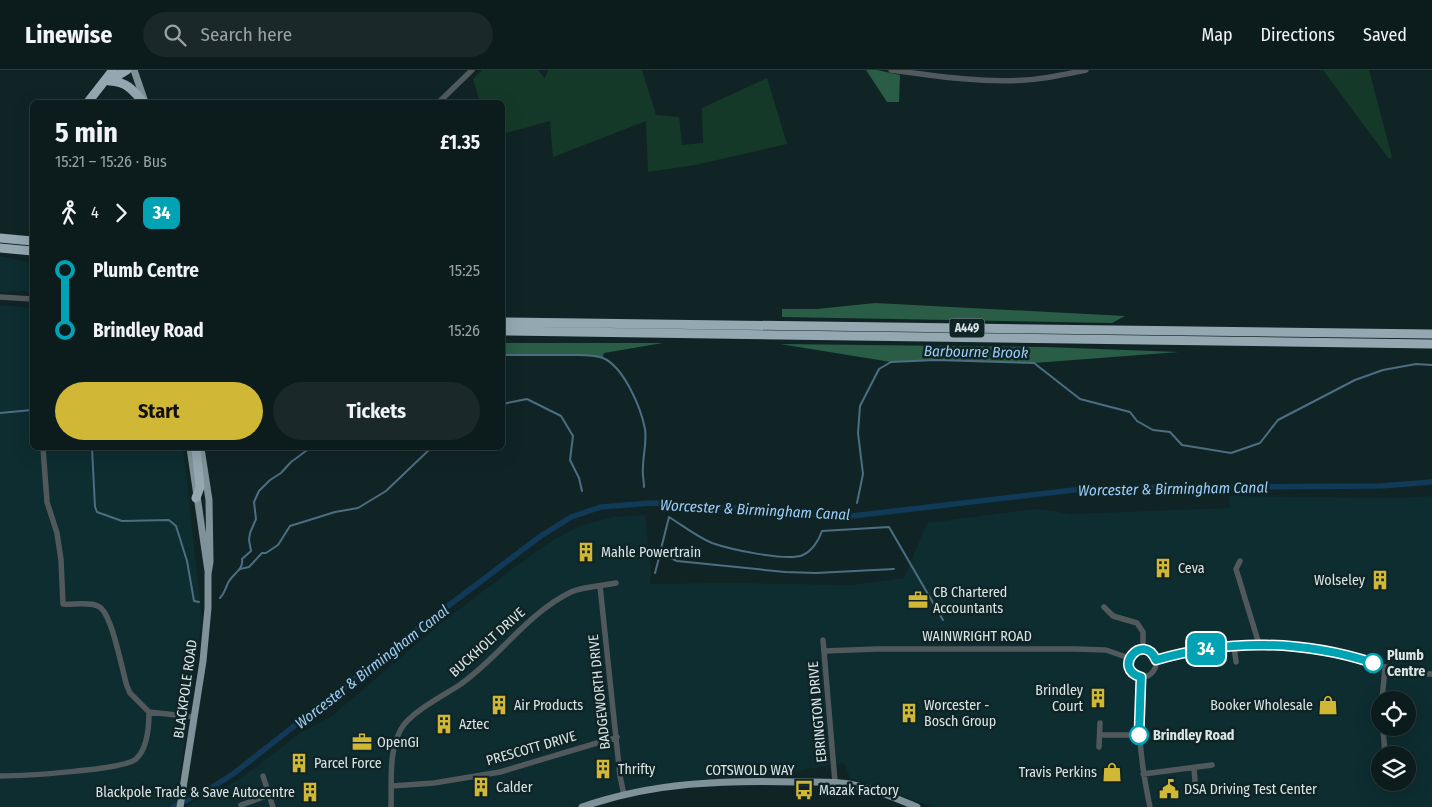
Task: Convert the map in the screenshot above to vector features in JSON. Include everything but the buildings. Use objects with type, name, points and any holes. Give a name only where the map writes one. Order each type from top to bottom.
[{"type":"highway","points":[[107,82],[113,70]]},
{"type":"highway","points":[[90,100],[107,82],[127,70]]},
{"type":"highway","points":[[107,82],[120,82],[130,86],[142,100]]},
{"type":"highway","points":[[0,238],[30,234]]},
{"type":"highway","points":[[0,238],[30,241]]},
{"type":"highway","points":[[0,248],[30,251]]},
{"type":"highway","name":"A449","points":[[505,322],[1432,334]]},
{"type":"highway","name":"A449","points":[[505,331],[1432,344]]},
{"type":"highway","points":[[196,450],[200,486],[196,498]]},
{"type":"main road","points":[[134,70],[143,100]]},
{"type":"main road","name":"BLACKPOLE ROAD","points":[[190,450],[208,574]]},
{"type":"main road","name":"BLACKPOLE ROAD","points":[[180,807],[206,632],[210,562],[208,500],[201,450]]},
{"type":"main road","name":"COTSWOLD WAY","points":[[582,807],[606,799],[655,788],[709,782],[762,780],[850,784],[892,796],[917,807]]},
{"type":"street","points":[[441,100],[472,70]]},
{"type":"street","points":[[891,70],[944,77],[1003,81],[1027,80],[1086,70]]},
{"type":"street","points":[[0,297],[30,299]]},
{"type":"street","points":[[43,450],[47,502],[57,533],[61,560],[63,604],[92,605],[101,608],[107,618],[114,638],[130,693],[149,712],[194,718]]},
{"type":"street","points":[[1240,561],[1236,569],[1259,644]]},
{"type":"street","name":"BUCKHOLT DRIVE","points":[[391,807],[394,744],[404,725],[426,706],[474,674],[544,607],[573,591],[616,583]]},
{"type":"street","name":"BADGEWORTH DRIVE","points":[[600,586],[620,776],[624,795]]},
{"type":"street","points":[[1104,607],[1113,616],[1137,623],[1143,632],[1143,649]]},
{"type":"street","name":"EBRINGTON DRIVE","points":[[823,640],[836,782]]},
{"type":"street","points":[[1156,660],[1177,654],[1259,644],[1321,650],[1361,659],[1385,667],[1432,674]]},
{"type":"street","points":[[1234,646],[1236,662]]},
{"type":"street","name":"WAINWRIGHT ROAD","points":[[824,651],[1075,648],[1106,650],[1130,658]]},
{"type":"street","points":[[1143,649],[1151,652],[1156,660],[1155,668],[1146,677],[1133,674],[1129,666],[1130,658],[1135,651],[1143,649]]},
{"type":"street","points":[[1383,691],[1385,667]]},
{"type":"street","points":[[1141,677],[1139,735],[1143,774],[1150,807]]},
{"type":"street","points":[[0,776],[97,768],[130,763],[143,750],[149,712]]},
{"type":"street","points":[[1099,747],[1100,723]]},
{"type":"street","points":[[1100,735],[1139,735]]},
{"type":"street","name":"PRESCOTT DRIVE","points":[[392,786],[434,783],[500,772],[617,737]]},
{"type":"street","points":[[1143,774],[1212,766]]},
{"type":"street","points":[[1194,768],[1195,781]]},
{"type":"street","points":[[263,776],[273,807]]},
{"type":"street","points":[[241,805],[269,795]]},
{"type":"shaded area","points":[[0,256],[30,263],[30,292],[0,292]]},
{"type":"shaded area","points":[[0,305],[30,308],[30,450],[183,450],[202,618],[176,802],[167,807],[0,807]]},
{"type":"shaded area","points":[[1229,496],[1396,498],[1432,496],[1432,807],[933,807],[850,778],[844,763],[761,777],[709,778],[655,785],[608,795],[574,807],[187,807],[187,805],[226,787],[244,776],[300,733],[332,716],[441,623],[553,540],[582,525],[613,517],[645,515],[651,571],[650,584],[851,585],[904,578],[927,523],[1036,509],[1071,514],[1230,508]]},
{"type":"green space","points":[[482,70],[538,70],[545,79],[548,70],[642,70],[656,115],[679,117],[682,145],[703,143],[702,108],[767,78],[787,144],[695,165],[648,172],[646,121],[553,157],[550,121],[505,133],[505,100],[479,100],[473,79]]},
{"type":"green space","points":[[866,70],[877,70],[900,75],[899,102],[887,102]]},
{"type":"green space","points":[[1323,70],[1369,70],[1392,157],[1389,159]]},
{"type":"green space","points":[[875,303],[1125,316],[1112,323],[782,317],[782,309],[817,309]]},
{"type":"green space","points":[[505,343],[663,343],[604,353],[602,358],[583,355],[505,355]]},
{"type":"green space","points":[[780,344],[1046,347],[1179,352],[1034,363],[936,360],[891,362]]},
{"type":"waterway","name":"Barbourne Brook","points":[[505,355],[590,355],[603,358],[611,363],[618,370],[630,389],[643,420],[645,429],[644,487]]},
{"type":"waterway","name":"Barbourne Brook","points":[[857,503],[863,474],[858,433],[860,406],[879,369],[891,362],[936,360],[1034,363],[1080,399],[1130,412],[1137,421],[1153,430],[1170,432],[1182,445],[1231,453],[1260,443],[1278,420],[1355,380],[1383,370],[1416,364],[1432,365]]},
{"type":"waterway","points":[[505,403],[527,399],[561,416],[573,436],[570,460],[579,478],[582,491]]},
{"type":"waterway","name":"Barbourne Brook","points":[[0,413],[30,410]]},
{"type":"waterway","name":"Barbourne Brook","points":[[92,450],[95,507],[97,512],[122,521],[169,520],[176,526],[187,561],[194,601],[199,602]]},
{"type":"waterway","name":"Barbourne Brook","points":[[220,598],[230,580],[240,569],[242,559],[251,551],[250,533],[256,519],[254,502],[259,491],[307,450]]},
{"type":"waterway","points":[[240,569],[249,567],[262,553],[266,553],[278,545],[290,526],[335,512],[358,508],[386,491],[429,450]]},
{"type":"waterway","name":"Worcester & Birmingham Canal","points":[[173,807],[211,788],[233,774],[538,538],[571,517],[601,507],[651,503],[683,504],[852,516],[1074,490],[1142,487],[1197,489],[1226,487],[1380,486],[1432,482]]},
{"type":"waterway","name":"Barbourne Brook","points":[[894,569],[816,573],[785,572],[677,561],[660,553],[669,517],[712,543],[744,551],[784,557],[795,557],[809,551],[815,545],[822,531],[889,527],[943,620]]},
{"type":"waterway","points":[[655,573],[660,554]]},
{"type":"bus line","name":"34","points":[[1139,735],[1141,677],[1133,674],[1128,662],[1135,651],[1148,650],[1156,660],[1177,654],[1259,644],[1321,650],[1373,663]]},
{"type":"place","name":"Mahle Powertrain","points":[[586,552]]},
{"type":"place","name":"Ceva","points":[[1163,568]]},
{"type":"place","name":"Wolseley","points":[[1380,580]]},
{"type":"place","name":"CB Chartered Accountants","points":[[918,600]]},
{"type":"place","name":"Plumb Centre","points":[[1373,663]]},
{"type":"place","name":"Brindley Court","points":[[1098,698]]},
{"type":"place","name":"Air Products","points":[[499,705]]},
{"type":"place","name":"Booker Wholesale","points":[[1328,705]]},
{"type":"place","name":"Worcester - Bosch Group","points":[[909,713]]},
{"type":"place","name":"Aztec","points":[[444,724]]},
{"type":"place","name":"Brindley Road","points":[[1139,735]]},
{"type":"place","name":"OpenGI","points":[[362,742]]},
{"type":"place","name":"Parcel Force","points":[[299,763]]},
{"type":"place","name":"Thrifty","points":[[603,769]]},
{"type":"place","name":"Travis Perkins","points":[[1112,772]]},
{"type":"place","name":"Calder","points":[[481,787]]},
{"type":"place","name":"DSA Driving Test Center","points":[[1169,789]]},
{"type":"place","name":"Mazak Factory","points":[[804,790]]},
{"type":"place","name":"Blackpole Trade & Save Autocentre","points":[[310,792]]}]
